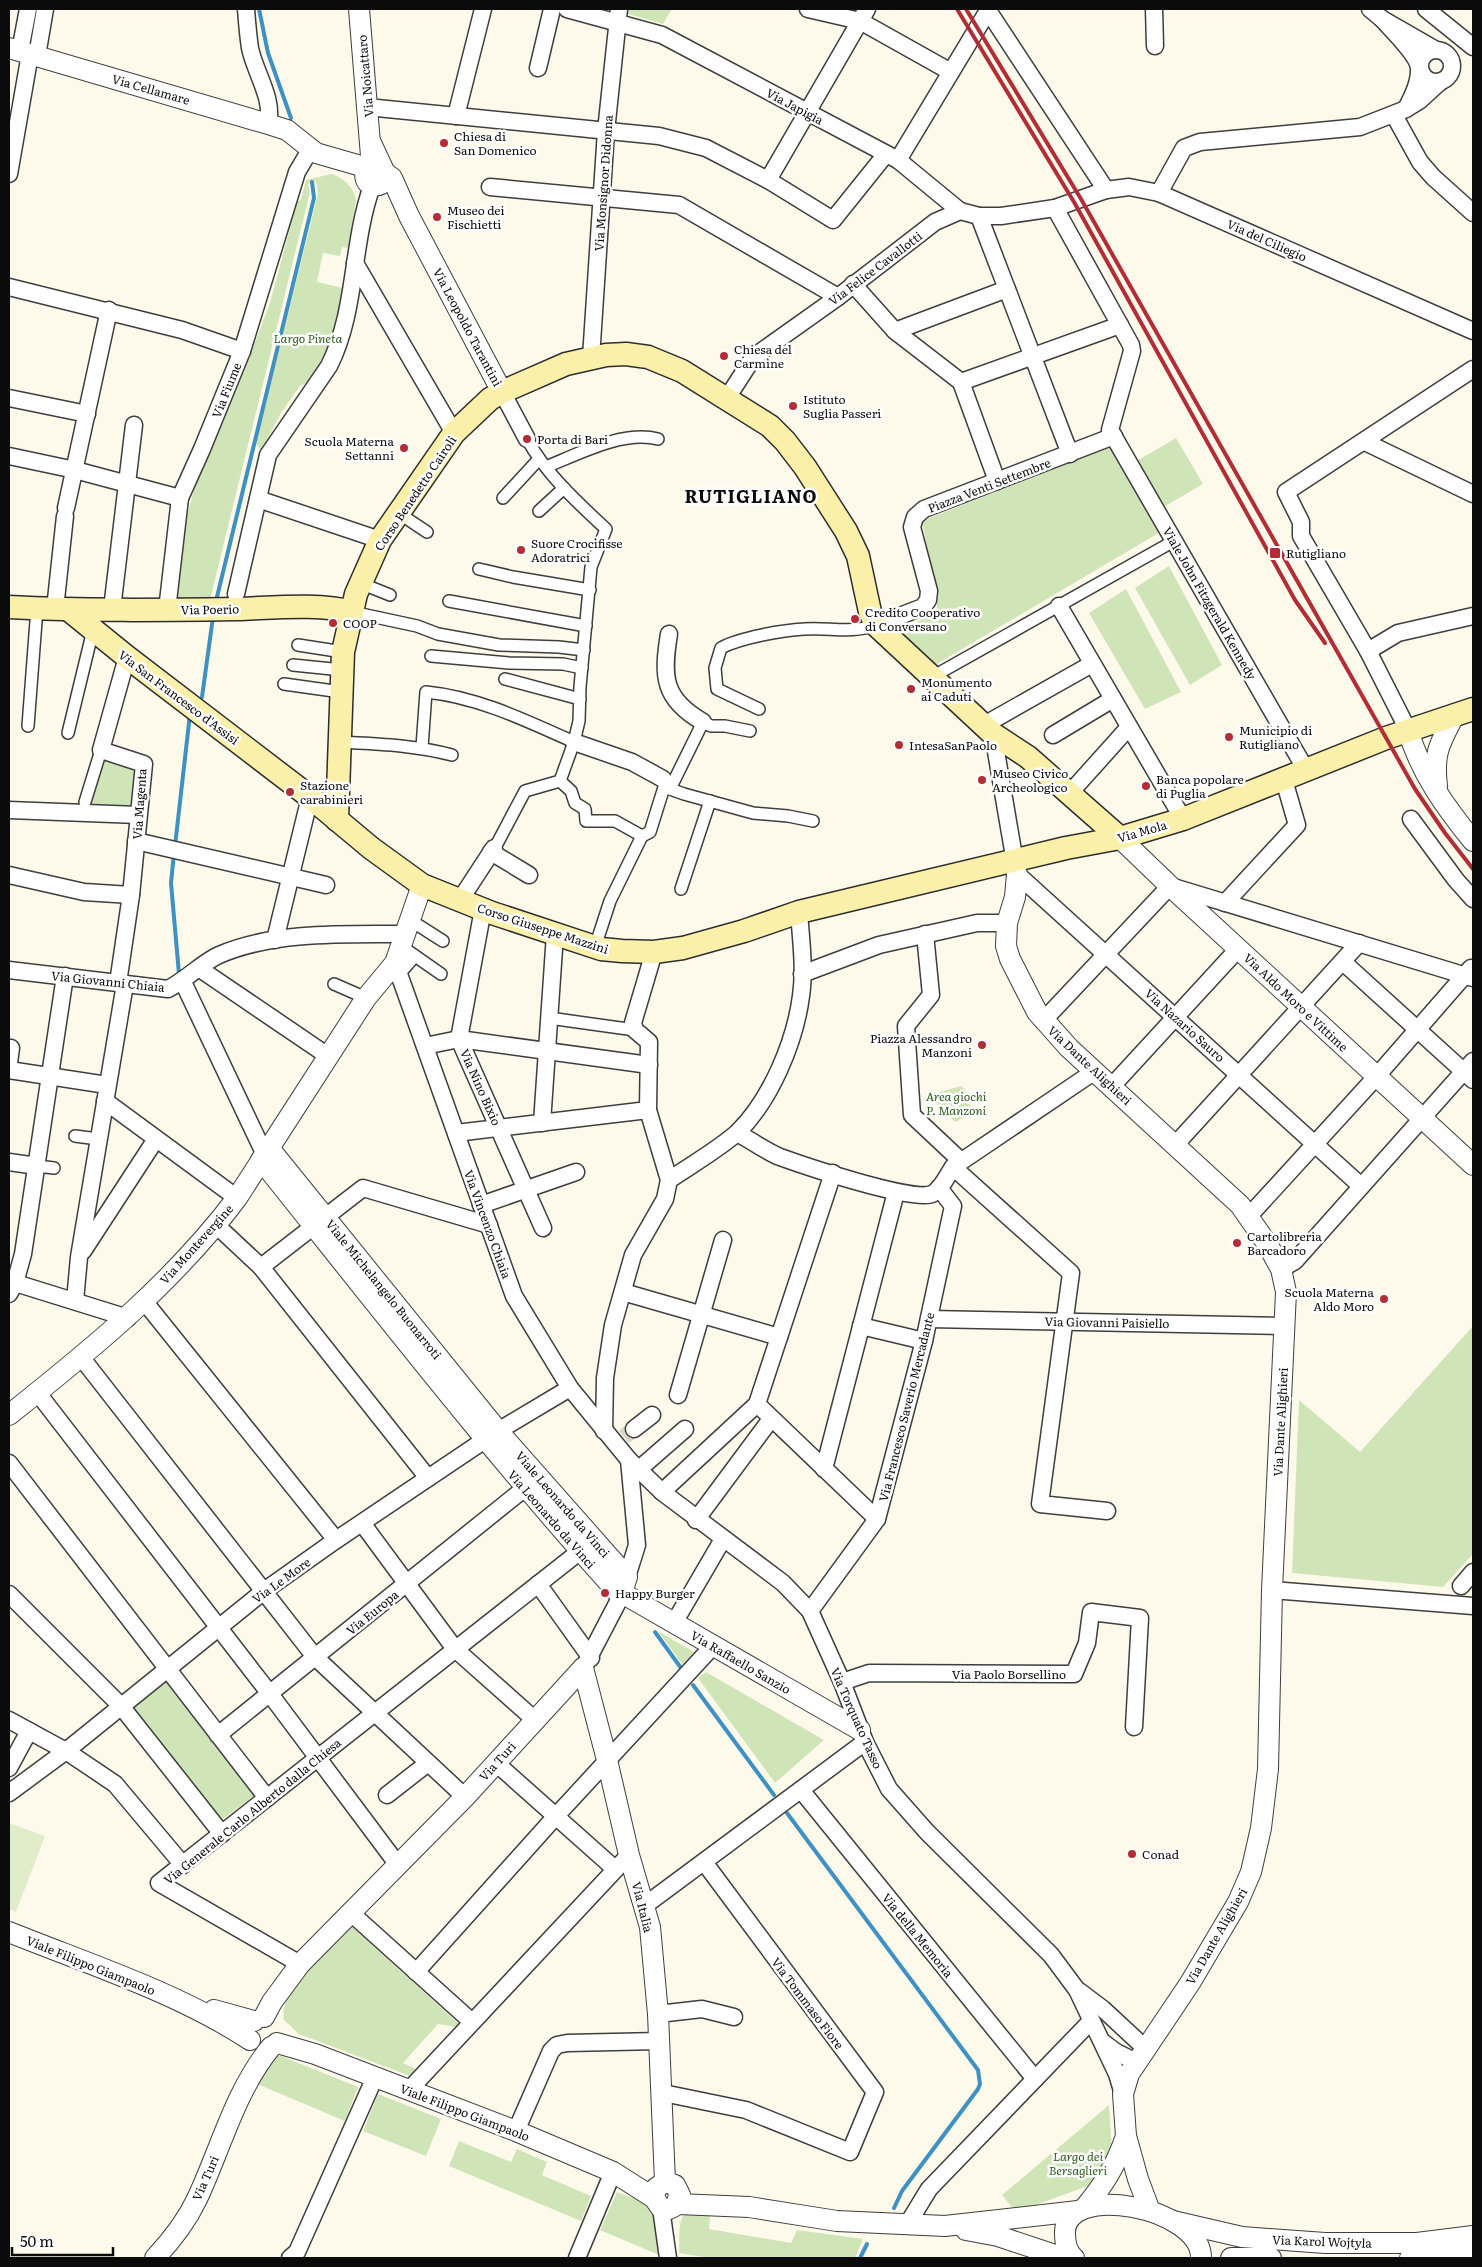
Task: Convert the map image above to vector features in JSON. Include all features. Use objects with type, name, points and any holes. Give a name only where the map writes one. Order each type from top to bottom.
[{"type":"main road","name":"Corso Benedetto Cairoli","points":[[337,820],[342,661],[360,583],[380,540],[400,514],[454,433],[490,399],[566,364],[591,358],[626,354],[648,357],[682,371],[770,426],[786,440],[806,467],[846,531],[858,556],[870,612],[876,625]]},
{"type":"main road","points":[[9,607],[54,609]]},
{"type":"main road","name":"Via Poerio","points":[[54,609],[302,608],[342,609],[352,612]]},
{"type":"main road","name":"Via San Francesco d'Assisi","points":[[54,609],[94,630],[337,820]]},
{"type":"main road","points":[[876,625],[988,729],[1028,757],[1120,838]]},
{"type":"main road","name":"Via Mola","points":[[799,912],[1016,867],[1120,838],[1183,819],[1408,730],[1464,712]]},
{"type":"main road","name":"Corso Giuseppe Mazzini","points":[[337,820],[422,885],[483,909],[596,947],[622,952],[654,952],[683,948],[744,931],[799,912]]},
{"type":"street","points":[[9,174],[15,100],[24,52],[28,9]]},
{"type":"street","points":[[24,52],[45,9]]},
{"type":"street","points":[[246,9],[250,49],[269,104],[268,124]]},
{"type":"street","name":"Via Noicattaro","points":[[359,9],[374,175]]},
{"type":"street","points":[[456,116],[483,9]]},
{"type":"street","points":[[538,68],[552,9]]},
{"type":"street","name":"Via Japigia","points":[[566,9],[619,15],[662,35],[892,157],[960,211]]},
{"type":"street","points":[[808,9],[864,15],[951,72]]},
{"type":"street","points":[[367,107],[659,136],[706,148],[768,180],[833,220],[892,157],[951,72],[988,9],[1106,190]]},
{"type":"street","points":[[1154,9],[1155,46]]},
{"type":"street","points":[[1426,9],[1473,48],[1452,62]]},
{"type":"street","points":[[1159,193],[1184,148],[1200,142],[1360,127],[1400,112],[1419,101],[1451,73],[1452,62],[1446,53],[1436,50],[1376,14]]},
{"type":"street","points":[[1376,14],[1409,51],[1423,76],[1433,82],[1441,81]]},
{"type":"street","name":"Via Monsignor Didonna","points":[[591,358],[606,131],[619,15]]},
{"type":"street","points":[[768,180],[864,15]]},
{"type":"street","points":[[1400,112],[1418,81],[1422,57],[1431,50],[1436,50]]},
{"type":"street","name":"Via Cellamare","points":[[24,52],[268,124],[292,134],[310,150]]},
{"type":"street","points":[[1400,112],[1420,162],[1433,177],[1473,213]]},
{"type":"street","points":[[236,594],[268,455],[329,366],[336,352],[343,327],[365,206],[374,175],[310,150]]},
{"type":"street","name":"Via Fiume","points":[[167,610],[180,498],[242,351],[297,172],[310,150]]},
{"type":"street","name":"Via Leopoldo Tarantini","points":[[374,175],[409,216],[529,442]]},
{"type":"street","points":[[490,187],[679,205],[838,297]]},
{"type":"street","name":"Via del Ciliegio","points":[[1055,208],[1106,190],[1129,187],[1159,193],[1473,331]]},
{"type":"street","points":[[960,211],[979,216],[1001,216],[1055,208],[1120,325],[1132,351],[1110,430],[1114,436]]},
{"type":"street","name":"Via Felice Cavallotti","points":[[727,398],[751,361],[762,351],[838,297],[935,222],[960,211]]},
{"type":"street","points":[[979,216],[1070,454]]},
{"type":"street","points":[[354,263],[454,433]]},
{"type":"street","points":[[853,284],[895,330],[961,382],[997,482]]},
{"type":"street","points":[[9,286],[182,330],[242,351]]},
{"type":"street","points":[[895,330],[1007,288]]},
{"type":"street","points":[[28,726],[54,609],[66,512],[109,310]]},
{"type":"street","points":[[961,382],[1120,325]]},
{"type":"street","points":[[1473,369],[1365,442],[1286,492],[1302,522],[1301,536],[1368,651],[1408,730],[1421,764],[1454,818],[1473,841]]},
{"type":"street","points":[[9,398],[87,414]]},
{"type":"street","points":[[112,609],[134,425]]},
{"type":"street","points":[[503,498],[543,463],[602,444],[645,436],[658,439]]},
{"type":"street","name":"Piazza Venti Settembre","points":[[876,625],[923,606],[928,600],[929,590],[912,527],[915,517],[924,510],[1114,436]]},
{"type":"street","name":"Viale John Fitzgerald Kennedy","points":[[1114,436],[1306,770]]},
{"type":"street","points":[[529,442],[543,463],[564,488],[606,528],[591,567],[579,722],[560,781]]},
{"type":"street","points":[[1365,442],[1473,494]]},
{"type":"street","points":[[9,456],[75,470],[180,498]]},
{"type":"street","points":[[539,511],[564,488]]},
{"type":"street","points":[[258,499],[380,540]]},
{"type":"street","points":[[400,514],[427,532]]},
{"type":"street","points":[[932,677],[1174,541]]},
{"type":"street","points":[[479,569],[513,577],[590,590]]},
{"type":"street","points":[[360,583],[390,595]]},
{"type":"street","points":[[448,601],[586,626]]},
{"type":"street","points":[[1059,606],[1183,819]]},
{"type":"street","points":[[352,612],[417,626],[438,634],[498,646],[559,647],[584,650]]},
{"type":"street","points":[[1368,651],[1398,633],[1473,616]]},
{"type":"street","points":[[759,709],[717,689],[716,668],[721,648],[739,640],[803,628],[852,630],[876,625]]},
{"type":"street","points":[[68,733],[94,630]]},
{"type":"street","points":[[669,634],[666,682],[673,697],[686,713],[711,726],[725,726],[750,731]]},
{"type":"street","points":[[298,645],[342,661]]},
{"type":"street","points":[[431,656],[509,663],[563,664],[582,668]]},
{"type":"street","points":[[85,807],[127,657]]},
{"type":"street","points":[[293,666],[342,661]]},
{"type":"street","points":[[1016,867],[988,729],[1092,664]]},
{"type":"street","points":[[505,679],[580,699]]},
{"type":"street","points":[[284,684],[341,692]]},
{"type":"street","points":[[422,747],[426,692],[444,693],[517,717],[574,742],[632,762],[666,784],[710,801],[753,812],[813,821]]},
{"type":"street","points":[[1054,735],[1113,699]]},
{"type":"street","points":[[1438,793],[1435,760],[1438,746],[1464,712]]},
{"type":"street","points":[[596,947],[610,901],[642,836],[650,832],[666,784],[703,722]]},
{"type":"street","points":[[1069,794],[1129,727]]},
{"type":"street","points":[[339,742],[422,747],[452,755]]},
{"type":"street","name":"Via Magenta","points":[[75,1301],[79,1258],[122,984],[144,764],[101,750]]},
{"type":"street","points":[[1225,903],[1298,824],[1284,780]]},
{"type":"street","points":[[560,781],[571,790],[575,803],[585,809],[586,821],[615,821],[642,836]]},
{"type":"street","points":[[460,900],[494,847],[525,791],[560,781]]},
{"type":"street","points":[[275,940],[310,797]]},
{"type":"street","points":[[681,889],[710,801]]},
{"type":"street","points":[[9,810],[85,807],[138,815]]},
{"type":"street","points":[[1411,818],[1456,880],[1473,899]]},
{"type":"street","name":"Via Aldo Moro e Vittime","points":[[1120,838],[1473,1165]]},
{"type":"street","points":[[136,841],[292,875],[326,885]]},
{"type":"street","points":[[494,847],[529,875]]},
{"type":"street","name":"Via Dante Alighieri","points":[[1016,867],[1015,897],[1007,923],[1006,946],[1010,959],[1043,1021],[1229,1193],[1268,1245],[1281,1269],[1286,1292],[1272,1590],[1268,1769],[1264,1812],[1256,1855],[1245,1887],[1228,1921],[1190,1983],[1141,2055]]},
{"type":"street","name":"Via Nazario Sauro","points":[[1016,867],[1106,953],[1361,1186]]},
{"type":"street","points":[[9,875],[84,892],[131,895]]},
{"type":"street","points":[[404,949],[422,885]]},
{"type":"street","points":[[1043,1021],[1170,886],[1359,943],[1471,973],[1248,1216]]},
{"type":"street","name":"Via Nino Bixio","points":[[483,909],[459,1039],[543,1228]]},
{"type":"street","points":[[669,1180],[737,1133],[757,1110],[770,1090],[796,1023],[802,996],[799,912]]},
{"type":"street","points":[[802,974],[880,945],[977,922],[1007,923]]},
{"type":"street","name":"Via Giovanni Chiaia","points":[[9,970],[168,989],[183,982],[218,955],[275,940],[356,934],[404,949]]},
{"type":"street","points":[[542,1123],[555,934]]},
{"type":"street","points":[[925,934],[931,995],[906,1026],[912,1115],[957,1164],[1071,1273],[1063,1321],[1040,1504],[1107,1511]]},
{"type":"street","points":[[404,949],[443,941]]},
{"type":"street","points":[[1176,1144],[1359,943]]},
{"type":"street","points":[[404,949],[441,974]]},
{"type":"street","name":"Via Montevergine","points":[[9,1415],[128,1318],[216,1225],[237,1198],[366,998],[404,949]]},
{"type":"street","name":"Via Vincenzo Chiaia","points":[[404,949],[425,1046],[514,1296],[570,1388],[604,1431],[625,1437],[634,1465]]},
{"type":"street","points":[[1112,1086],[1238,949]]},
{"type":"street","points":[[635,1030],[633,1023],[654,952]]},
{"type":"street","points":[[1281,1269],[1295,1261],[1421,1118],[1470,1071],[1418,1030],[1342,962]]},
{"type":"street","points":[[200,969],[328,1056]]},
{"type":"street","points":[[65,976],[50,1077],[46,1167],[24,1254],[11,1286],[75,1301],[128,1318]]},
{"type":"street","points":[[183,982],[265,1154]]},
{"type":"street","points":[[334,984],[366,998]]},
{"type":"street","points":[[549,1018],[635,1030],[649,1042],[648,1110],[669,1180],[665,1199],[633,1255],[613,1325],[605,1378],[604,1431]]},
{"type":"street","points":[[425,1046],[459,1039],[649,1065]]},
{"type":"street","points":[[9,1070],[50,1077],[106,1093],[156,1139],[237,1198]]},
{"type":"street","points":[[737,1133],[779,1156],[896,1192],[925,1196],[934,1194],[957,1164],[1095,1071]]},
{"type":"street","points":[[456,1133],[648,1110]]},
{"type":"street","points":[[75,1136],[98,1139]]},
{"type":"street","points":[[79,1258],[156,1139]]},
{"type":"street","name":"Viale Michelangelo Buonarroti","points":[[265,1154],[491,1435]]},
{"type":"street","points":[[9,1162],[46,1167]]},
{"type":"street","points":[[481,1205],[576,1172]]},
{"type":"street","points":[[662,1492],[757,1404],[833,1173]]},
{"type":"street","points":[[261,1267],[363,1188],[488,1225]]},
{"type":"street","name":"Via Francesco Saverio Mercadante","points":[[810,1611],[877,1519],[924,1341],[953,1206],[939,1188]]},
{"type":"street","points":[[824,1469],[896,1192]]},
{"type":"street","points":[[216,1225],[261,1267],[428,1478]]},
{"type":"street","points":[[678,1395],[724,1240]]},
{"type":"street","points":[[623,1292],[779,1338]]},
{"type":"street","points":[[144,1301],[336,1540]]},
{"type":"street","name":"Via Giovanni Paisiello","points":[[929,1318],[1285,1326]]},
{"type":"street","points":[[861,1326],[924,1341]]},
{"type":"street","points":[[81,1357],[315,1657],[465,1797]]},
{"type":"street","name":"Via Le More","points":[[9,1794],[168,1670],[264,1591],[491,1435],[570,1388]]},
{"type":"street","points":[[38,1392],[270,1694],[398,1865]]},
{"type":"street","points":[[757,1404],[877,1519]]},
{"type":"street","points":[[625,1437],[652,1415]]},
{"type":"street","points":[[696,1520],[771,1419]]},
{"type":"street","points":[[634,1465],[684,1429]]},
{"type":"street","name":"Via Leonardo da Vinci","points":[[491,1435],[525,1488],[580,1552],[623,1589]]},
{"type":"street","name":"Viale Leonardo da Vinci","points":[[491,1435],[623,1589]]},
{"type":"street","points":[[9,1463],[267,1798]]},
{"type":"street","name":"Via Torquato Tasso","points":[[634,1465],[662,1492],[696,1520],[783,1583],[810,1611],[842,1682],[863,1736],[889,1789],[928,1832],[1050,1955],[1077,1990],[1102,2041],[1123,2094]]},
{"type":"street","name":"Via Turi","points":[[155,2258],[185,2220],[197,2200],[264,2034],[272,2002],[300,1964],[465,1797],[587,1663],[623,1589],[637,1545],[634,1465]]},
{"type":"street","name":"Via Europa","points":[[218,1735],[525,1488]]},
{"type":"street","points":[[362,1523],[455,1649],[535,1720]]},
{"type":"street","points":[[674,1623],[723,1540]]},
{"type":"street","name":"Via Generale Carlo Alberto dalla Chiesa","points":[[300,1964],[159,1883],[580,1552]]},
{"type":"street","points":[[1461,1586],[1473,1572]]},
{"type":"street","points":[[538,1584],[587,1663]]},
{"type":"street","name":"Via Raffaello Sanzio","points":[[623,1589],[674,1623],[863,1736]]},
{"type":"street","points":[[1272,1590],[1473,1606]]},
{"type":"street","points":[[9,1594],[121,1706],[222,1834]]},
{"type":"street","name":"Via Paolo Borsellino","points":[[842,1682],[869,1673],[1074,1674],[1087,1643],[1091,1612],[1140,1618],[1134,1727]]},
{"type":"street","points":[[416,1972],[556,1816],[713,1646]]},
{"type":"street","name":"Via Italia","points":[[587,1663],[608,1760],[622,1862],[644,1906],[650,1927],[663,2093],[668,2254]]},
{"type":"street","points":[[9,1720],[66,1751],[115,1784],[183,1865]]},
{"type":"street","points":[[9,1768],[29,1731]]},
{"type":"street","points":[[644,1906],[801,1790],[863,1736]]},
{"type":"street","points":[[388,1795],[428,1763]]},
{"type":"street","points":[[410,2090],[622,1862],[556,1816],[496,1763]]},
{"type":"street","name":"Via della Memoria","points":[[801,1790],[1035,2079]]},
{"type":"street","name":"Via Tommaso Fiore","points":[[663,2093],[746,2110],[850,2152],[875,2092],[704,1862]]},
{"type":"street","points":[[352,1913],[472,2022]]},
{"type":"street","name":"Viale Filippo Giampaolo","points":[[9,1932],[264,2034],[516,2131],[667,2196],[837,2221],[944,2226],[998,2236],[1064,2258]]},
{"type":"street","name":"Via Torquato Tasso","points":[[1077,1990],[1103,2009],[1141,2055]]},
{"type":"street","points":[[658,2014],[702,2009],[734,2017]]},
{"type":"street","points":[[907,2225],[929,2189],[1091,2020]]},
{"type":"street","points":[[516,2131],[551,2051],[557,2045],[567,2043],[659,2041]]},
{"type":"street","points":[[1102,2041],[1116,2052],[1141,2055],[1129,2074],[1123,2094],[1126,2136],[1138,2179],[1150,2211]]},
{"type":"street","points":[[294,2257],[375,2077]]},
{"type":"street","points":[[1074,2258],[1066,2244],[1065,2230],[1069,2220],[1106,2182],[1118,2159],[1126,2136]]},
{"type":"street","points":[[577,2258],[613,2172]]},
{"type":"street","name":"Viale Filippo Giampaolo","points":[[944,2226],[1082,2208],[1123,2206],[1150,2211],[1172,2221]]},
{"type":"street","points":[[1172,2221],[1195,2237],[1199,2244],[1201,2258]]},
{"type":"street","name":"Via Karol Wojtyla","points":[[1172,2221],[1242,2237],[1325,2243],[1417,2243],[1473,2236]]},
{"type":"street","points":[[1410,2258],[1473,2251]]},
{"type":"street","name":"Via Karol Wojtyla","points":[[1232,2258],[1271,2258]]},
{"type":"green space","points":[[628,9],[672,9],[663,24],[628,14]]},
{"type":"green space","name":"Largo Pineta","points":[[331,174],[340,177],[348,184],[354,192],[356,201],[348,248],[342,247],[340,256],[323,253],[317,282],[343,288],[333,347],[309,382],[300,386],[281,413],[261,451],[256,443],[318,194],[316,181],[308,184],[310,192],[209,604],[175,603],[188,512],[202,461],[249,358],[270,303],[297,202],[301,199],[306,180]]},
{"type":"green space","points":[[1176,438],[1203,484],[1162,508],[1135,462]]},
{"type":"green space","points":[[1113,446],[1162,531],[930,668],[897,636],[937,608],[936,593],[922,521]]},
{"type":"green space","points":[[1169,566],[1222,665],[1190,685],[1135,588]]},
{"type":"green space","points":[[1126,589],[1181,692],[1145,709],[1089,613]]},
{"type":"green space","points":[[103,759],[127,765],[136,773],[134,809],[89,805]]},
{"type":"green space","name":"Area giochi P. Manzoni","points":[[961,1086],[968,1093],[971,1114],[955,1122],[937,1104],[939,1092]]},
{"type":"green space","points":[[1473,1326],[1473,1554],[1443,1587],[1292,1573],[1299,1400],[1360,1452]]},
{"type":"green space","points":[[658,1631],[694,1652],[683,1665]]},
{"type":"green space","points":[[706,1672],[824,1740],[775,1783],[698,1678]]},
{"type":"green space","points":[[167,1680],[255,1795],[220,1821],[130,1710]]},
{"type":"green space","points":[[9,1823],[45,1836],[16,1912],[9,1909]]},
{"type":"green space","points":[[351,1926],[459,2024],[456,2027],[438,2024],[403,2063],[416,2069],[410,2076],[299,2034],[284,2020],[284,2008],[297,1982],[319,1956]]},
{"type":"green space","points":[[273,2056],[281,2056],[358,2087],[345,2121],[257,2084]]},
{"type":"green space","points":[[378,2094],[441,2119],[426,2156],[363,2131]]},
{"type":"green space","name":"Largo dei Bersaglieri","points":[[1109,2105],[1112,2150],[1091,2185],[1016,2212],[1002,2195]]},
{"type":"green space","points":[[459,2141],[511,2162],[517,2149],[547,2162],[542,2175],[591,2196],[581,2221],[449,2166]]},
{"type":"green space","points":[[617,2192],[647,2203],[654,2209],[659,2255],[600,2230]]},
{"type":"green space","points":[[685,2213],[710,2216],[709,2229],[791,2243],[797,2230],[863,2239],[855,2258],[710,2258],[679,2253],[680,2226]]},
{"type":"waterway","points":[[259,9],[268,53],[291,118]]},
{"type":"waterway","points":[[216,601],[314,198],[312,182]]},
{"type":"waterway","points":[[202,697],[213,617]]},
{"type":"waterway","points":[[175,846],[190,714]]},
{"type":"waterway","points":[[174,853],[171,883],[179,974]]},
{"type":"waterway","points":[[655,1632],[681,1668]]},
{"type":"waterway","points":[[693,1685],[774,1795]]},
{"type":"waterway","points":[[787,1813],[978,2070],[980,2084],[978,2089],[902,2191],[894,2208]]},
{"type":"waterway","points":[[860,2258],[867,2244]]},
{"type":"tunnel","points":[[624,1437],[634,1429]]},
{"type":"railway","points":[[957,9],[1074,202],[1295,600],[1325,643]]},
{"type":"railway","points":[[966,9],[1081,199],[1415,789],[1445,833],[1473,869]]},
{"type":"place","name":"Chiesa di San Domenico","points":[[444,143]]},
{"type":"place","name":"Museo dei Fischietti","points":[[437,217]]},
{"type":"place","name":"Chiesa del Carmine","points":[[724,356]]},
{"type":"place","name":"Istituto Suglia Passeri","points":[[793,406]]},
{"type":"place","name":"Porta di Bari","points":[[527,439]]},
{"type":"place","name":"Scuola Materna Settanni","points":[[404,448]]},
{"type":"place","name":"Suore Crocifisse Adoratrici","points":[[521,550]]},
{"type":"place","name":"Rutigliano","points":[[1275,553]]},
{"type":"place","name":"Credito Cooperativo di Conversano","points":[[855,619]]},
{"type":"place","name":"COOP","points":[[333,623]]},
{"type":"place","name":"Monumento ai Caduti","points":[[911,689]]},
{"type":"place","name":"Municipio di Rutigliano","points":[[1229,737]]},
{"type":"place","name":"IntesaSanPaolo","points":[[899,745]]},
{"type":"place","name":"Museo Civico Archeologico","points":[[982,780]]},
{"type":"place","name":"Banca popolare di Puglia","points":[[1146,786]]},
{"type":"place","name":"Stazione carabinieri","points":[[290,792]]},
{"type":"place","name":"Piazza Alessandro Manzoni","points":[[982,1045]]},
{"type":"place","name":"Cartolibreria Barcadoro","points":[[1237,1243]]},
{"type":"place","name":"Scuola Materna Aldo Moro","points":[[1384,1299]]},
{"type":"place","name":"Happy Burger","points":[[605,1593]]},
{"type":"place","name":"Conad","points":[[1132,1854]]},
{"type":"district","name":"RUTIGLIANO","points":[[751,495]]}]
